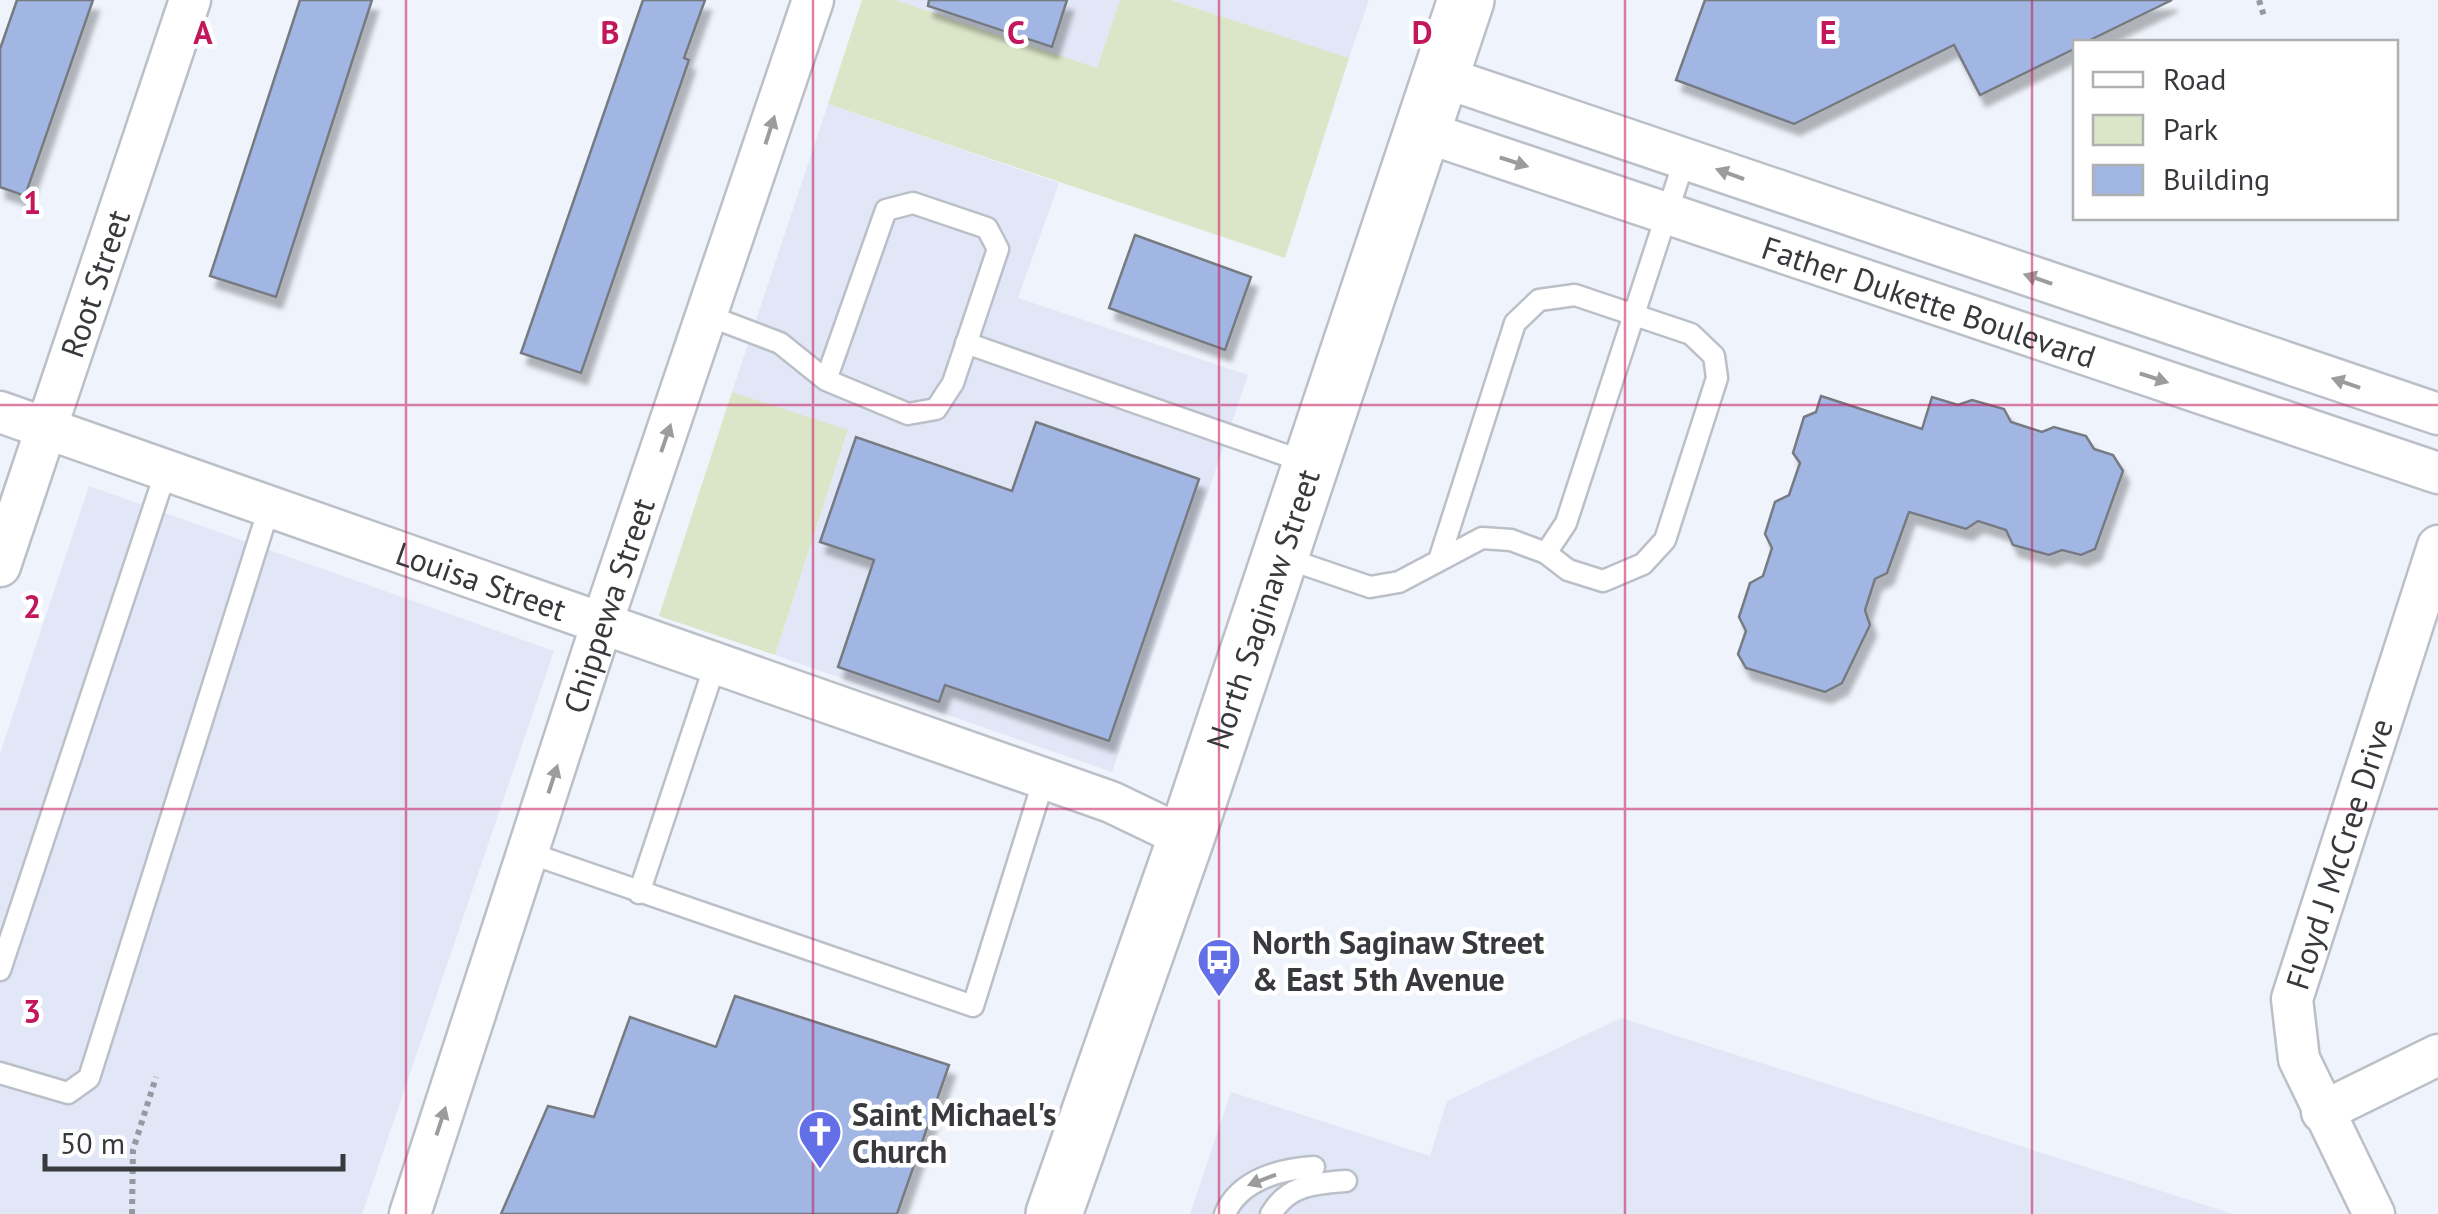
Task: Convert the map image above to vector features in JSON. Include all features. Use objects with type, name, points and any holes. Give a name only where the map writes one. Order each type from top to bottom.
[{"type":"main road","name":"North Saginaw Street","points":[[1054,1214],[1186,838],[1466,0]]},
{"type":"street","name":"Root Street","points":[[0,566],[190,0]]},
{"type":"street","name":"Chippewa Street","points":[[410,1214],[602,623],[812,0]]},
{"type":"street","name":"Father Dukette Boulevard","points":[[1440,76],[2438,414]]},
{"type":"street","name":"Father Dukette Boulevard","points":[[1422,132],[2438,473]]},
{"type":"street","points":[[2102,361],[2120,307]]},
{"type":"street","points":[[2228,403],[2246,349]]},
{"type":"street","name":"Louisa Street","points":[[0,412],[1111,802],[1186,838]]},
{"type":"street","name":"Floyd J McCree Drive","points":[[2374,1214],[2322,1112],[2294,1039],[2295,979],[2438,546]]},
{"type":"street","points":[[2322,1112],[2438,1055]]},
{"type":"lane","points":[[1546,553],[1566,522],[1686,158]]},
{"type":"lane","points":[[708,316],[780,343],[826,380],[908,414],[936,409],[952,383],[998,249],[987,228],[913,203],[886,210],[826,380]]},
{"type":"lane","points":[[1279,556],[1370,587],[1399,582],[1482,538],[1511,540],[1546,553],[1568,570],[1603,581],[1643,564],[1665,540],[1717,378],[1714,356],[1691,334],[1575,295],[1539,300],[1515,323],[1440,557]]},
{"type":"lane","points":[[966,343],[1311,463]]},
{"type":"lane","points":[[0,970],[166,471]]},
{"type":"lane","points":[[0,1073],[68,1093],[88,1078],[270,508]]},
{"type":"lane","points":[[639,893],[716,665]]},
{"type":"lane","points":[[529,853],[973,1006],[1044,779]]},
{"type":"lane","points":[[1225,1214],[1234,1195],[1245,1186],[1285,1171],[1314,1167]]},
{"type":"lane","points":[[1271,1214],[1288,1192],[1346,1181]]},
{"type":"path","points":[[2259,0],[2264,16]]},
{"type":"path","points":[[132,1214],[133,1150],[156,1076]]},
{"type":"shaded area","points":[[895,0],[1120,0],[1097,68]]},
{"type":"shaded area","points":[[1171,0],[1369,0],[1349,58]]},
{"type":"shaded area","points":[[828,104],[1059,183],[1018,298],[1248,375],[1112,772],[775,655],[848,431],[732,392]]},
{"type":"shaded area","points":[[89,486],[554,651],[362,1214],[0,1214],[0,754]]},
{"type":"shaded area","points":[[1621,1018],[2233,1214],[1190,1214],[1231,1092],[1430,1156],[1447,1101]]},
{"type":"green space","points":[[862,0],[895,0],[1097,68],[1120,0],[1171,0],[1349,58],[1285,258],[828,104]]},
{"type":"green space","points":[[732,392],[848,430],[775,655],[659,616]]},
{"type":"building","points":[[17,0],[93,0],[25,196],[0,187],[0,49]]},
{"type":"building","points":[[300,0],[372,0],[276,297],[210,276]]},
{"type":"building","points":[[643,0],[705,0],[684,58],[689,60],[581,373],[521,353]]},
{"type":"building","points":[[929,0],[1067,0],[1052,47],[928,6]]},
{"type":"building","points":[[1705,0],[2172,0],[2090,40],[2073,40],[2073,49],[1980,95],[1954,45],[1794,124],[1676,80]]},
{"type":"building","points":[[1135,235],[1251,277],[1225,350],[1109,308]]},
{"type":"building","points":[[1821,396],[1922,429],[1932,397],[1958,405],[1972,400],[2004,409],[2011,422],[2042,432],[2054,427],[2086,436],[2094,449],[2113,455],[2123,471],[2095,549],[2081,555],[2062,550],[2049,555],[2013,545],[2006,530],[1978,521],[1966,529],[1909,512],[1887,573],[1875,579],[1865,610],[1870,625],[1842,683],[1825,692],[1746,668],[1738,654],[1746,631],[1739,617],[1750,583],[1763,576],[1772,548],[1765,534],[1775,502],[1789,495],[1800,463],[1793,453],[1804,417],[1816,412]]},
{"type":"building","points":[[1036,422],[1199,479],[1109,741],[945,685],[939,702],[838,667],[874,560],[820,542],[856,437],[1012,491]]},
{"type":"building","points":[[735,996],[949,1065],[897,1214],[501,1214],[548,1106],[594,1117],[630,1017],[716,1047]]},
{"type":"place","name":"North Saginaw Street & East 5th Avenue","points":[[1219,998]]},
{"type":"place","name":"Saint Michael's Church","points":[[820,1170]]}]
